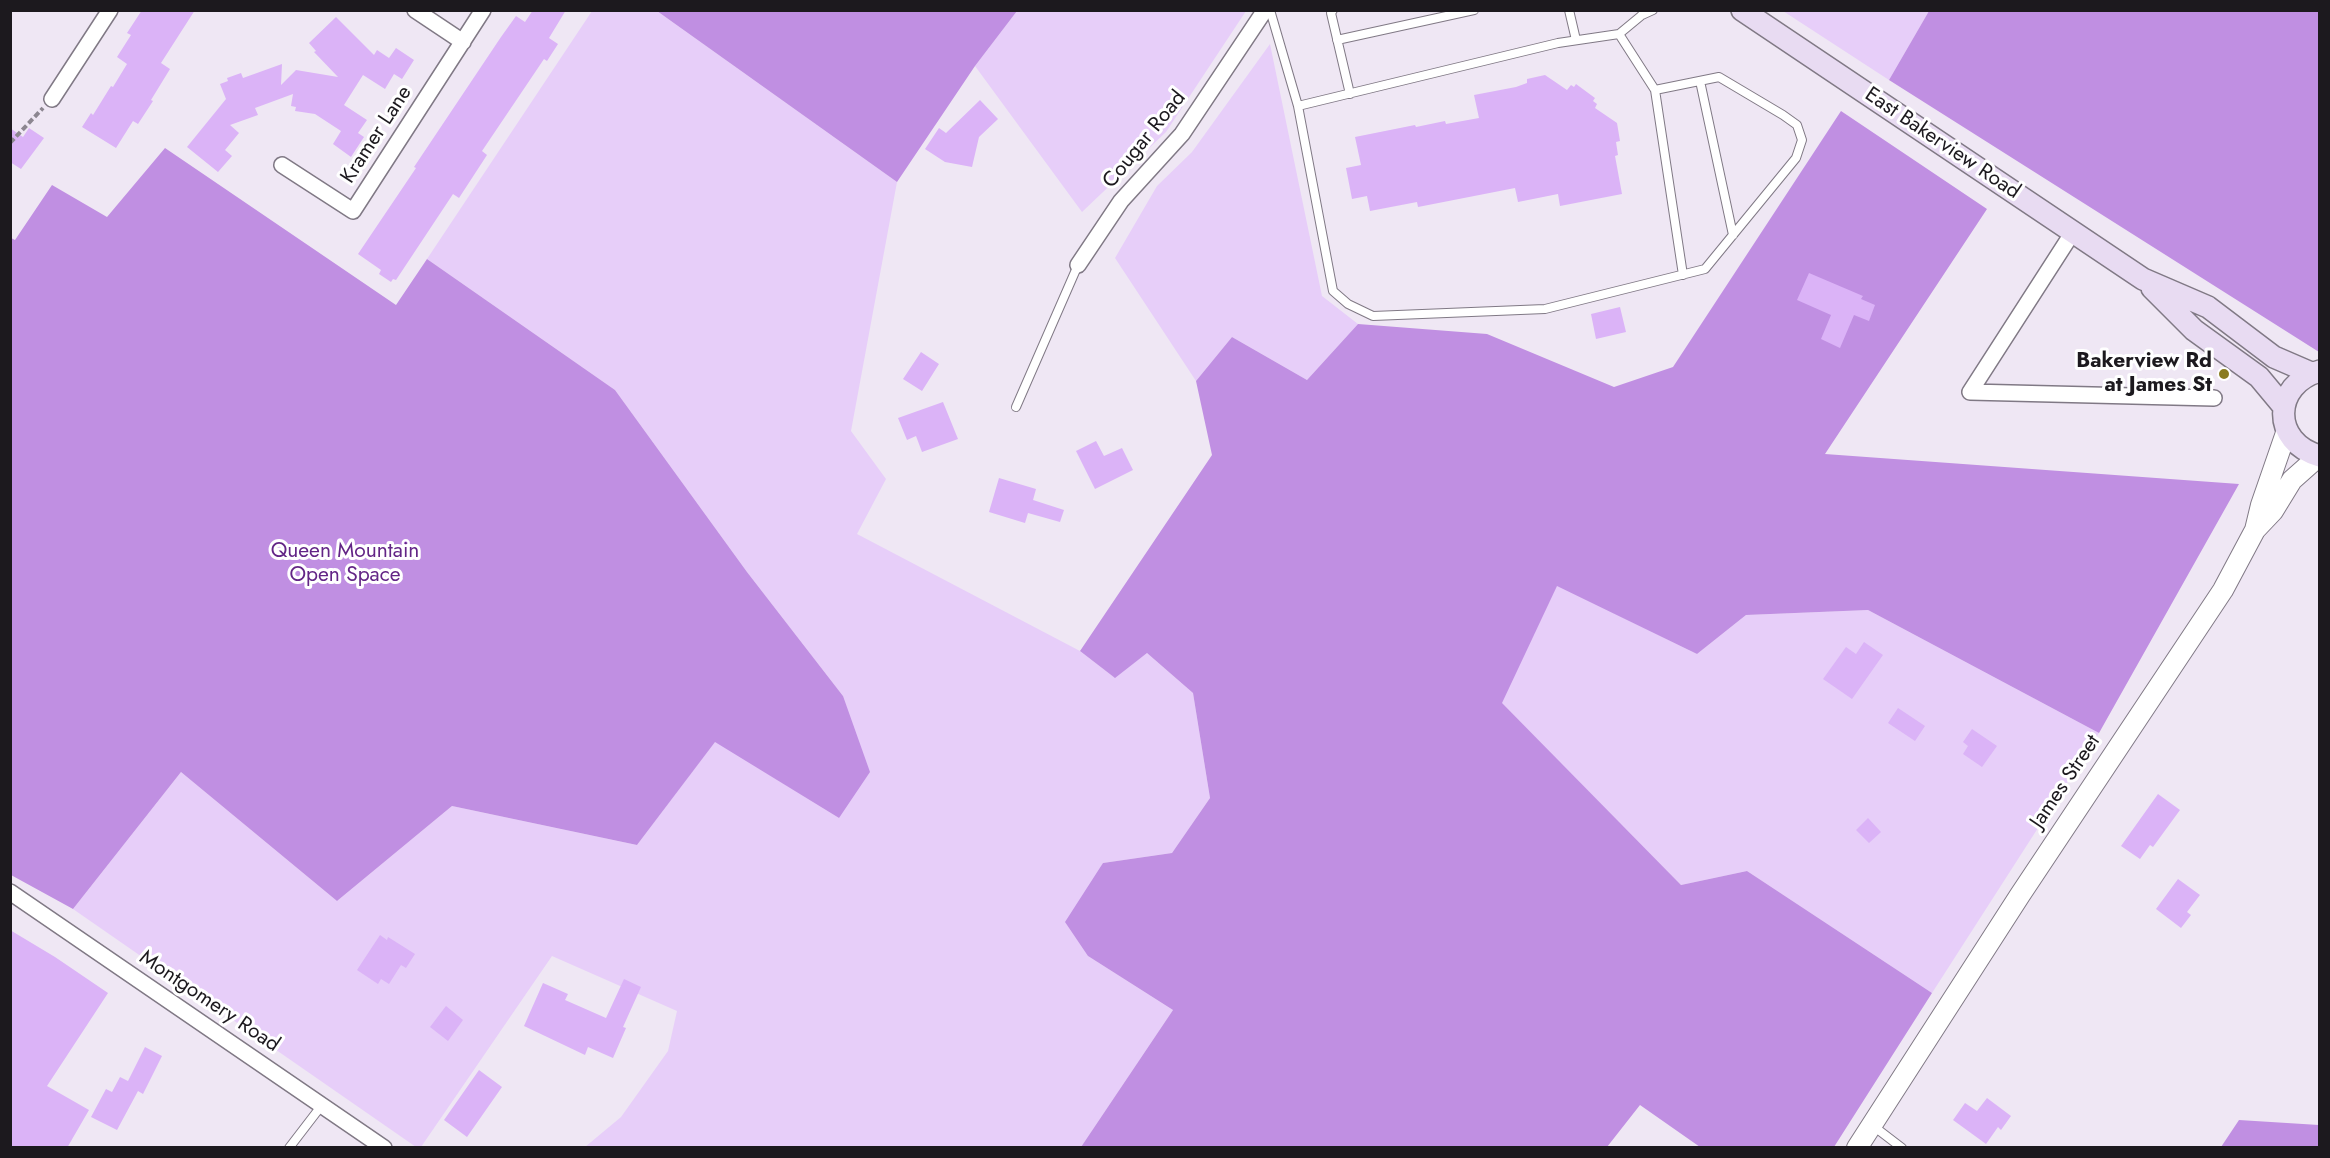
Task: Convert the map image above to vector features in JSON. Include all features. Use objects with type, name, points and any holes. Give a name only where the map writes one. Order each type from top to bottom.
[{"type":"main road","name":"East Bakerview Road","points":[[1742,10],[2143,279],[2208,308],[2274,357],[2315,372]]},
{"type":"main road","name":"East Bakerview Road","points":[[2143,279],[2194,330],[2259,377],[2284,407]]},
{"type":"main road","points":[[2315,372],[2295,384],[2290,391],[2284,407],[2284,422],[2298,446],[2319,456]]},
{"type":"street","points":[[51,99],[110,10]]},
{"type":"street","points":[[415,10],[463,42]]},
{"type":"street","name":"Kramer Lane","points":[[282,165],[353,211],[483,10]]},
{"type":"street","name":"Cougar Road","points":[[1078,265],[1121,201],[1182,134],[1265,10]]},
{"type":"street","points":[[2073,232],[1970,392],[2214,398]]},
{"type":"street","name":"James Street","points":[[1857,1148],[2026,885],[2223,590],[2255,530],[2261,505],[2287,430]]},
{"type":"street","points":[[2255,530],[2273,511],[2292,480],[2319,456]]},
{"type":"street","name":"Montgomery Road","points":[[10,892],[384,1148]]},
{"type":"lane","points":[[1270,10],[1298,106],[1333,291],[1348,304],[1372,316],[1545,309],[1705,269],[1796,158],[1802,140],[1797,125],[1784,115],[1719,77],[1655,90]]},
{"type":"lane","points":[[1334,10],[1331,13],[1350,94]]},
{"type":"lane","points":[[1337,40],[1474,10]]},
{"type":"lane","points":[[1569,10],[1576,40]]},
{"type":"lane","points":[[1298,106],[1576,40],[1619,34],[1642,13],[1653,10]]},
{"type":"lane","points":[[1619,34],[1655,90],[1683,275]]},
{"type":"lane","points":[[1700,81],[1733,235]]},
{"type":"lane","points":[[1016,407],[1078,265]]},
{"type":"lane","points":[[290,1148],[322,1105]]},
{"type":"lane","points":[[1872,1125],[1902,1148]]},
{"type":"path","points":[[10,143],[51,99]]},
{"type":"shaded area","points":[[592,11],[657,11],[897,182],[851,431],[886,479],[857,534],[1080,651],[1114,677],[1147,653],[1193,693],[1210,798],[1172,853],[1103,863],[1088,956],[1173,1010],[1081,1147],[585,1147],[621,1117],[668,1051],[677,1011],[552,956],[421,1147],[416,1147],[73,909],[181,772],[337,901],[452,806],[637,845],[715,741],[839,818],[843,696],[747,572],[615,390],[427,259]]},
{"type":"shaded area","points":[[1017,11],[1246,11],[1166,132],[1082,212],[975,66]]},
{"type":"shaded area","points":[[1783,11],[1929,11],[1889,80]]},
{"type":"shaded area","points":[[1270,44],[1322,296],[1358,324],[1307,380],[1232,337],[1196,381],[1115,258],[1157,186],[1192,152]]},
{"type":"shaded area","points":[[1557,585],[1697,654],[1746,615],[1868,610],[2099,733],[1932,993],[1747,871],[1681,885],[1501,703]]},
{"type":"green space","points":[[657,11],[1017,11],[975,66],[897,182]]},
{"type":"green space","points":[[1929,11],[2319,11],[2319,352],[1889,80]]},
{"type":"green space","points":[[1841,111],[1987,209],[1825,454],[2239,484],[2099,733],[1868,610],[1746,615],[1697,654],[1557,586],[1502,703],[1681,885],[1747,871],[1932,993],[1834,1147],[1700,1147],[1640,1105],[1607,1147],[1081,1147],[1173,1010],[1088,956],[1065,922],[1103,863],[1172,853],[1210,798],[1193,693],[1147,653],[1115,678],[1080,651],[1212,455],[1196,381],[1232,337],[1307,380],[1358,324],[1487,334],[1614,387],[1673,367]]},
{"type":"green space","name":"Queen Mountain Open Space","points":[[165,148],[396,305],[427,259],[615,390],[747,572],[843,696],[870,772],[839,818],[715,742],[637,845],[452,806],[337,901],[181,772],[73,909],[11,875],[11,238],[15,240],[52,185],[107,217]]},
{"type":"green space","points":[[2239,1120],[2319,1125],[2319,1147],[2221,1147]]},
{"type":"building","points":[[142,10],[195,10],[161,63],[170,69],[151,100],[153,101],[138,124],[133,121],[116,148],[82,127],[91,113],[93,115],[111,86],[113,87],[127,64],[117,57],[131,35],[127,33]]},
{"type":"building","points":[[533,10],[566,10],[549,38],[558,44],[547,61],[544,59],[482,151],[487,155],[459,198],[453,194],[396,280],[393,279],[391,282],[379,274],[381,270],[358,254],[516,16],[525,22]]},
{"type":"building","points":[[336,17],[374,55],[377,50],[389,58],[396,48],[414,60],[402,79],[394,74],[385,89],[363,75],[344,105],[367,120],[358,133],[364,137],[351,157],[333,144],[341,131],[315,114],[295,111],[296,107],[291,106],[293,94],[255,108],[258,115],[230,125],[239,133],[225,150],[232,156],[218,172],[187,147],[226,99],[220,84],[228,81],[227,78],[241,73],[243,78],[282,64],[281,85],[296,70],[338,77],[314,52],[316,51],[309,43]]},
{"type":"building","points":[[1545,75],[1567,90],[1571,85],[1574,87],[1576,84],[1595,98],[1593,101],[1597,104],[1595,108],[1617,123],[1620,141],[1616,142],[1618,155],[1615,156],[1622,194],[1560,206],[1558,194],[1518,202],[1515,188],[1418,207],[1417,202],[1370,211],[1367,196],[1352,199],[1346,168],[1361,165],[1355,137],[1415,125],[1416,127],[1445,121],[1446,124],[1479,118],[1474,95],[1516,87],[1527,83],[1527,79]]},
{"type":"building","points":[[980,100],[998,119],[979,137],[972,167],[945,162],[925,149],[939,128],[946,133]]},
{"type":"building","points":[[10,128],[23,137],[29,128],[44,138],[21,169],[10,162]]},
{"type":"building","points":[[1809,273],[1863,296],[1861,299],[1875,305],[1869,321],[1854,315],[1840,348],[1821,339],[1831,315],[1797,300]]},
{"type":"building","points":[[1620,307],[1626,332],[1596,339],[1591,314]]},
{"type":"building","points":[[921,352],[939,364],[922,391],[903,379]]},
{"type":"building","points":[[943,402],[958,439],[922,452],[916,436],[907,440],[898,418]]},
{"type":"building","points":[[1096,441],[1104,456],[1122,448],[1133,470],[1095,489],[1076,451]]},
{"type":"building","points":[[999,478],[1036,489],[1033,500],[1064,510],[1060,522],[1028,513],[1025,523],[989,512]]},
{"type":"building","points":[[1864,642],[1883,655],[1852,699],[1823,679],[1846,647],[1856,654]]},
{"type":"building","points":[[1898,708],[1925,726],[1915,741],[1888,723]]},
{"type":"building","points":[[1972,729],[1997,746],[1982,767],[1963,754],[1968,746],[1963,742]]},
{"type":"building","points":[[2158,794],[2180,810],[2153,847],[2150,845],[2140,859],[2121,846]]},
{"type":"building","points":[[1868,818],[1881,832],[1869,843],[1856,830]]},
{"type":"building","points":[[2178,879],[2200,895],[2187,912],[2191,915],[2181,928],[2156,909]]},
{"type":"building","points":[[10,930],[108,993],[47,1086],[89,1110],[67,1148],[10,1148]]},
{"type":"building","points":[[380,935],[387,940],[388,937],[415,954],[406,968],[401,965],[389,984],[381,979],[378,984],[357,970]]},
{"type":"building","points":[[624,979],[641,987],[623,1027],[626,1028],[613,1058],[588,1047],[585,1055],[524,1026],[543,983],[568,994],[565,1000],[606,1018]]},
{"type":"building","points":[[446,1006],[463,1020],[448,1041],[430,1027]]},
{"type":"building","points":[[145,1047],[162,1056],[143,1094],[138,1091],[117,1130],[91,1117],[106,1089],[112,1092],[120,1077],[128,1081]]},
{"type":"building","points":[[479,1070],[502,1087],[467,1137],[444,1120]]},
{"type":"building","points":[[1987,1098],[2011,1116],[2001,1130],[1998,1127],[1986,1144],[1953,1120],[1965,1103],[1977,1111]]},
{"type":"place","name":"Bakerview Rd at James St","points":[[2224,374]]}]
